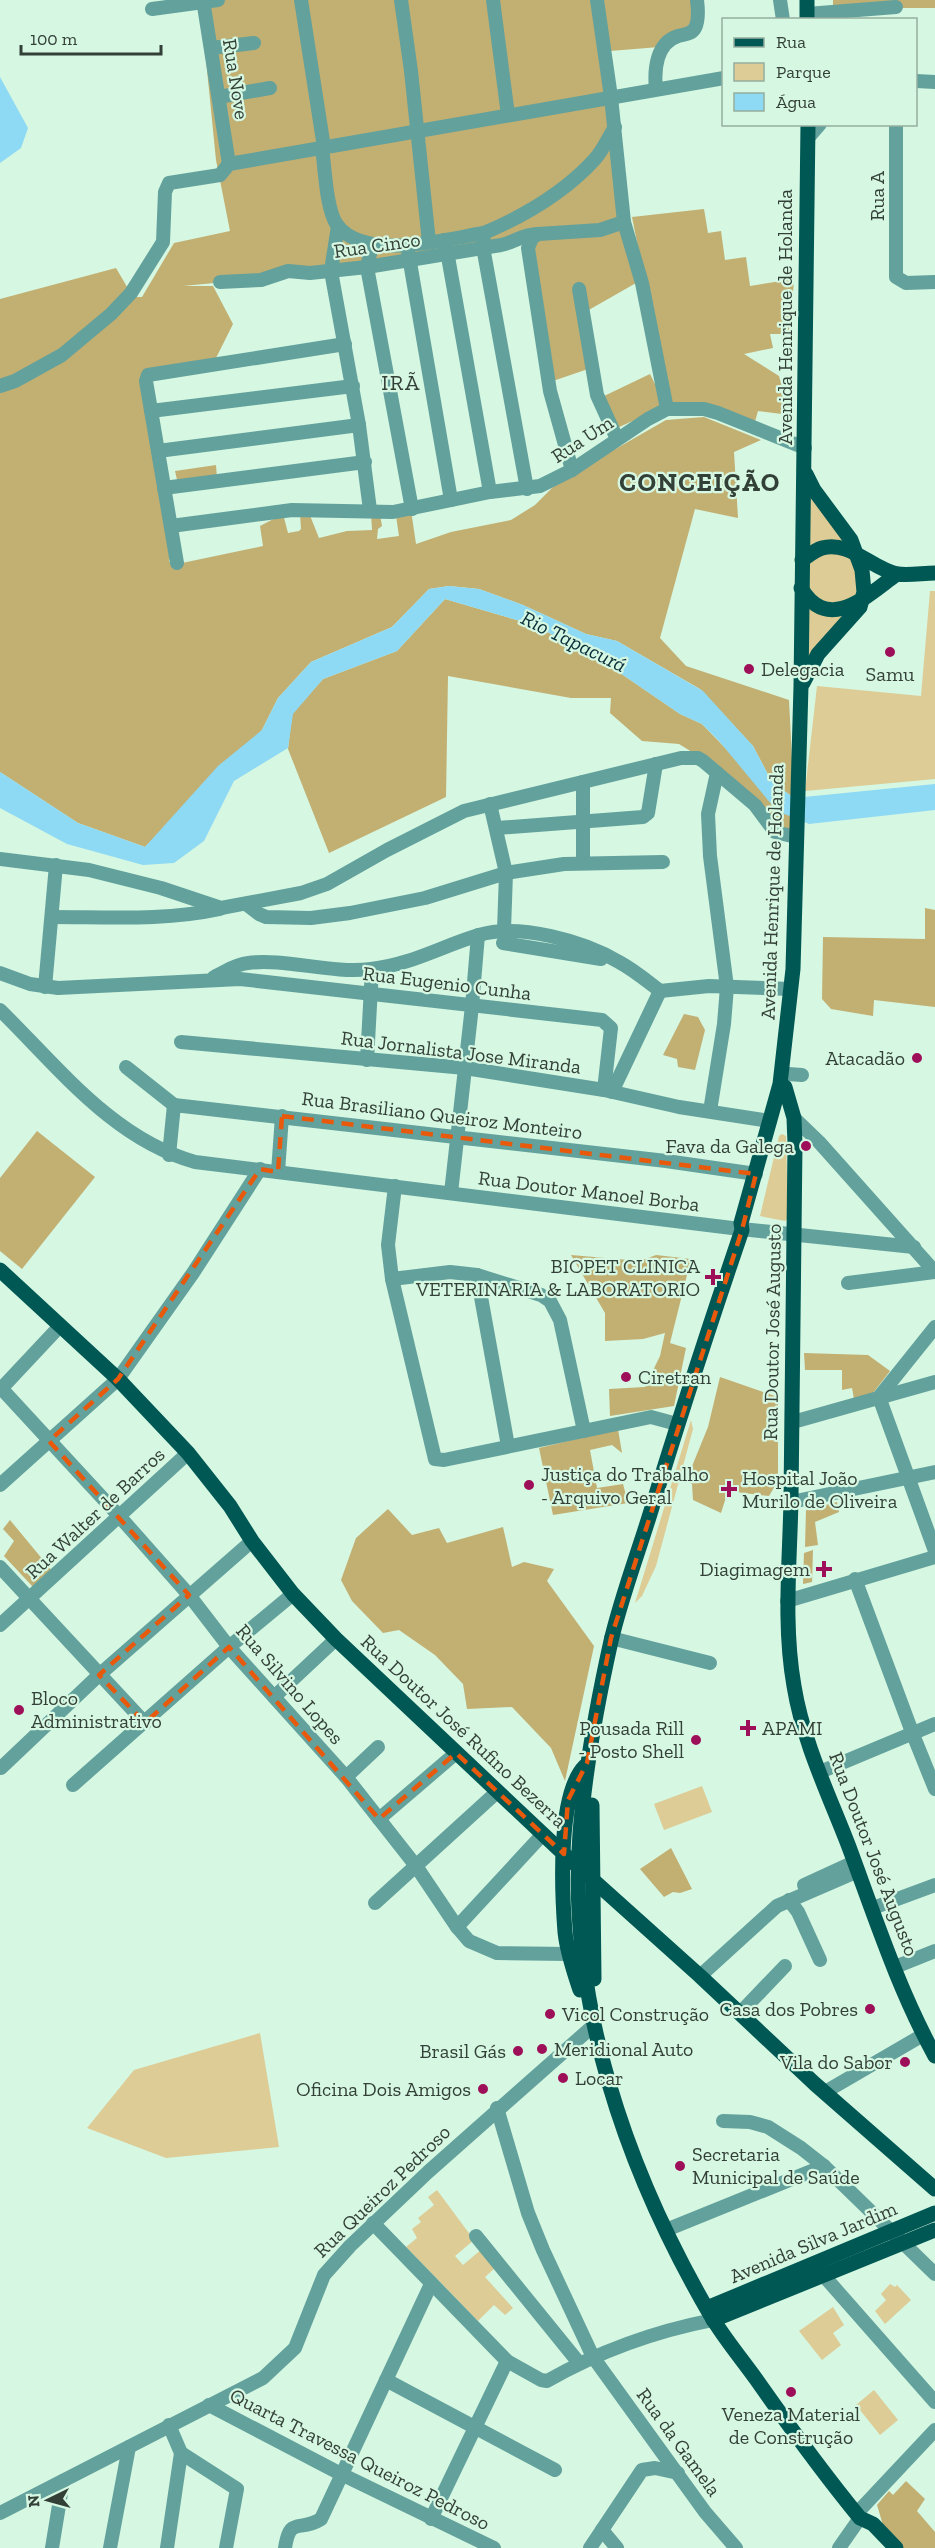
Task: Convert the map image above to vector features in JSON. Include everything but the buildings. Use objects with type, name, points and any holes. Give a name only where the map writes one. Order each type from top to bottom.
[{"type":"main road","name":"Avenida Henrique de Holanda","points":[[808,131],[805,471],[797,832],[791,989],[782,1074],[741,1223],[742,1230],[677,1424],[611,1638],[587,1763],[580,1835],[581,1910],[593,2025],[616,2106],[645,2183],[666,2230],[710,2314],[860,2517],[873,2524],[896,2548]]},
{"type":"main road","points":[[801,686],[819,654],[863,600],[864,585],[857,555],[846,531],[814,490],[805,471]]},
{"type":"main road","points":[[802,560],[819,549],[827,547],[846,549],[897,574],[935,573]]},
{"type":"main road","points":[[801,588],[809,599],[822,607],[848,608],[863,600],[897,574]]},
{"type":"main road","points":[[742,1230],[746,1225],[793,1075],[800,976],[802,837],[797,832]]},
{"type":"main road","name":"Rua Doutor José Augusto","points":[[793,1075],[795,1235],[793,1422],[787,1601],[793,1685],[820,1772],[856,1867],[923,2035],[935,2056]]},
{"type":"main road","name":"Rua Doutor José Rufino Bezerra","points":[[0,1270],[118,1379],[188,1453],[230,1506],[252,1540],[293,1594],[336,1639],[564,1854],[935,2189]]},
{"type":"main road","points":[[590,2009],[594,1977],[591,1743]]},
{"type":"main road","points":[[587,1763],[577,1776],[567,1800],[564,1854],[566,1933],[569,1954],[580,1990],[590,2009]]},
{"type":"main road","name":"Avenida Silva Jardim","points":[[821,2269],[892,2232],[935,2213]]},
{"type":"main road","name":"Avenida Silva Jardim","points":[[710,2314],[821,2269],[903,2243],[935,2230]]},
{"type":"main road","points":[[860,2517],[868,2533],[882,2548]]},
{"type":"street","points":[[152,9],[218,0]]},
{"type":"street","points":[[301,0],[331,210],[338,226],[350,235],[372,245],[407,245],[484,233],[557,192],[596,158],[615,127]]},
{"type":"street","points":[[401,0],[418,130],[429,242]]},
{"type":"street","points":[[493,0],[508,115]]},
{"type":"street","points":[[597,0],[615,127],[624,222],[642,283],[667,409],[704,409],[805,448]]},
{"type":"street","points":[[656,89],[655,76],[659,53],[672,39],[690,33],[695,28],[697,0]]},
{"type":"street","points":[[780,0],[783,18]]},
{"type":"street","name":"Rua Nove","points":[[203,1],[229,164]]},
{"type":"street","points":[[807,11],[896,9]]},
{"type":"street","points":[[211,48],[254,43]]},
{"type":"street","points":[[0,386],[15,381],[62,355],[111,314],[131,293],[163,242],[165,192],[169,183],[220,175],[229,164],[322,144],[722,78]]},
{"type":"street","points":[[917,81],[935,82]]},
{"type":"street","points":[[219,97],[270,88]]},
{"type":"street","name":"Rua A","points":[[896,126],[896,277],[901,282],[935,282]]},
{"type":"street","name":"Rua Cinco","points":[[220,282],[261,280],[288,271],[310,273],[409,261],[506,244],[528,234],[606,229],[624,222]]},
{"type":"street","points":[[338,226],[331,271],[359,425],[370,510]]},
{"type":"street","points":[[484,233],[483,247],[527,489]]},
{"type":"street","points":[[538,234],[532,238],[528,248],[550,392],[572,470]]},
{"type":"street","points":[[445,240],[490,492]]},
{"type":"street","points":[[372,245],[367,267],[412,508]]},
{"type":"street","points":[[407,245],[451,500]]},
{"type":"street","points":[[579,289],[597,395],[617,439]]},
{"type":"street","points":[[177,563],[146,381],[148,375],[345,344]]},
{"type":"street","points":[[151,411],[352,386]]},
{"type":"street","name":"Rua Um","points":[[171,526],[292,510],[393,512],[490,492],[540,486],[572,470],[667,409]]},
{"type":"street","points":[[158,451],[359,425]]},
{"type":"street","points":[[164,488],[365,462]]},
{"type":"street","points":[[52,917],[195,914],[301,893],[327,884],[465,811],[681,758],[698,758],[755,805],[775,832],[797,832]]},
{"type":"street","points":[[497,828],[646,815],[656,764]]},
{"type":"street","points":[[710,1111],[724,1024],[727,987],[710,856],[708,814],[717,773]]},
{"type":"street","points":[[583,863],[584,782]]},
{"type":"street","points":[[490,804],[506,873],[504,936]]},
{"type":"street","points":[[0,860],[56,865],[161,888],[220,908]]},
{"type":"street","points":[[246,904],[266,917],[311,918],[350,913],[425,898],[506,873],[583,863],[663,862]]},
{"type":"street","points":[[0,973],[45,987],[56,865]]},
{"type":"street","points":[[212,978],[236,966],[248,963],[372,969],[410,962],[478,935],[569,941],[619,962],[660,991],[727,987],[791,989]]},
{"type":"street","points":[[451,1193],[478,935]]},
{"type":"street","points":[[367,1060],[372,969]]},
{"type":"street","name":"Rua Eugenio Cunha","points":[[45,987],[212,978],[267,981],[606,1021],[611,1028],[608,1091]]},
{"type":"street","points":[[608,1091],[660,991]]},
{"type":"street","name":"Rua Doutor Manoel Borba","points":[[0,1010],[111,1119],[135,1136],[170,1155],[195,1162],[742,1230],[914,1247]]},
{"type":"street","name":"Rua Jornalista Jose Miranda","points":[[181,1042],[465,1068],[608,1091],[770,1121]]},
{"type":"street","points":[[126,1067],[174,1105],[170,1155]]},
{"type":"street","name":"Rua Brasiliano Queiroz Monteiro","points":[[174,1105],[666,1161],[756,1174]]},
{"type":"street","points":[[278,1172],[282,1116]]},
{"type":"street","points":[[794,1118],[814,1136],[935,1272]]},
{"type":"street","points":[[0,1485],[118,1379],[193,1273],[260,1169]]},
{"type":"street","points":[[395,1186],[388,1245],[392,1279],[432,1455],[438,1460],[651,1417],[677,1424]]},
{"type":"street","points":[[392,1279],[450,1272],[477,1275],[541,1295],[550,1301],[556,1309],[584,1431]]},
{"type":"street","points":[[848,1283],[935,1272]]},
{"type":"street","points":[[477,1275],[508,1446]]},
{"type":"street","points":[[0,1388],[60,1326]]},
{"type":"street","points":[[879,1397],[935,1327]]},
{"type":"street","points":[[793,1422],[935,1382]]},
{"type":"street","name":"Rua Silvino Lopes","points":[[0,1388],[120,1517],[189,1595],[229,1647],[346,1777],[416,1866],[469,1941],[497,1953],[569,1954]]},
{"type":"street","points":[[879,1397],[935,1551]]},
{"type":"street","name":"Rua Walter de Barros","points":[[0,1625],[188,1453]]},
{"type":"street","points":[[791,1502],[935,1472]]},
{"type":"street","points":[[1,1768],[99,1675],[252,1540]]},
{"type":"street","points":[[787,1601],[935,1557]]},
{"type":"street","points":[[0,1567],[145,1723]]},
{"type":"street","points":[[855,1579],[935,1789]]},
{"type":"street","points":[[73,1785],[229,1647],[293,1594]]},
{"type":"street","points":[[611,1638],[710,1663]]},
{"type":"street","points":[[274,1696],[336,1639]]},
{"type":"street","points":[[820,1772],[935,1724]]},
{"type":"street","points":[[346,1777],[378,1747]]},
{"type":"street","points":[[379,1819],[456,1753]]},
{"type":"street","points":[[375,1903],[497,1792]]},
{"type":"street","points":[[457,1927],[543,1834]]},
{"type":"street","points":[[820,1960],[798,1912],[789,1900],[790,1894],[796,1889],[856,1867]]},
{"type":"street","points":[[873,1908],[935,1885]]},
{"type":"street","points":[[700,1976],[765,1916],[789,1900]]},
{"type":"street","points":[[895,1967],[935,1951]]},
{"type":"street","points":[[740,2013],[785,1966]]},
{"type":"street","name":"Rua Queiroz Pedroso","points":[[0,2513],[263,2378],[295,2349],[324,2275],[372,2223],[497,2108],[593,2025]]},
{"type":"street","points":[[825,2092],[923,2035]]},
{"type":"street","name":"Rua da Gamela","points":[[497,2108],[535,2231],[593,2357],[705,2512],[736,2548]]},
{"type":"street","points":[[723,2121],[750,2122],[768,2127],[801,2148],[824,2166],[935,2274]]},
{"type":"street","points":[[666,2230],[824,2166]]},
{"type":"street","points":[[372,2223],[507,2361],[547,2381],[593,2357],[686,2325],[710,2314]]},
{"type":"street","points":[[476,2236],[579,2363]]},
{"type":"street","points":[[821,2269],[935,2402]]},
{"type":"street","points":[[285,2548],[287,2532],[293,2526],[314,2524],[321,2519],[431,2284]]},
{"type":"street","points":[[431,2519],[474,2425],[507,2361]]},
{"type":"street","points":[[386,2380],[555,2470]]},
{"type":"street","name":"Quarta Travessa Queiroz Pedroso","points":[[209,2405],[341,2474],[494,2548]]},
{"type":"street","points":[[169,2425],[182,2453],[237,2489],[226,2548]]},
{"type":"street","points":[[839,2548],[860,2517],[935,2430]]},
{"type":"street","points":[[110,2548],[129,2447]]},
{"type":"street","points":[[167,2548],[182,2453]]},
{"type":"street","points":[[590,2548],[642,2470],[655,2468],[678,2473]]},
{"type":"street","points":[[52,2548],[63,2481]]},
{"type":"street","points":[[602,2530],[617,2548]]},
{"type":"highlighted area","points":[[282,1116],[756,1174],[742,1230],[611,1638],[587,1763],[568,1800],[564,1854],[456,1753],[379,1819],[229,1647],[145,1723],[99,1675],[189,1595],[49,1441],[118,1379],[260,1169],[278,1172]]},
{"type":"green space","points":[[806,478],[851,545],[804,558]]},
{"type":"green space","points":[[823,550],[857,557],[858,598],[833,606],[809,595],[804,570]]},
{"type":"green space","points":[[930,591],[935,591],[935,779],[805,791],[817,686],[921,696]]},
{"type":"green space","points":[[804,595],[818,610],[854,607],[803,668]]},
{"type":"green space","points":[[782,1134],[786,1136],[788,1218],[785,1221],[760,1216],[779,1136]]},
{"type":"green space","points":[[691,1420],[693,1429],[656,1566],[642,1596],[635,1603]]},
{"type":"green space","points":[[702,1786],[712,1812],[664,1830],[654,1804]]},
{"type":"green space","points":[[260,2033],[279,2147],[166,2158],[87,2128],[134,2070]]},
{"type":"green space","points":[[437,2190],[474,2240],[455,2256],[463,2265],[482,2249],[495,2268],[485,2277],[513,2308],[505,2315],[494,2305],[478,2321],[406,2247],[417,2238],[412,2229],[421,2222],[418,2218],[434,2205],[428,2197]]},
{"type":"green space","points":[[890,2284],[895,2287],[897,2285],[911,2300],[885,2324],[875,2311],[886,2300],[881,2294]]},
{"type":"green space","points":[[833,2307],[844,2325],[833,2333],[841,2345],[822,2360],[799,2331]]},
{"type":"green space","points":[[874,2390],[898,2420],[880,2435],[856,2405]]},
{"type":"shaded area","points":[[200,0],[594,0],[636,283],[587,311],[588,369],[553,381],[534,243],[485,245],[317,273],[183,286],[213,286],[233,324],[215,360],[147,372],[170,547],[169,562],[182,563],[263,546],[260,526],[283,514],[288,533],[299,531],[301,529],[300,514],[309,513],[319,538],[347,531],[372,530],[371,513],[380,515],[382,526],[378,529],[377,539],[399,536],[396,516],[411,510],[416,544],[451,532],[511,520],[535,505],[558,482],[666,420],[704,417],[761,440],[734,452],[738,518],[695,509],[660,638],[686,666],[789,700],[794,798],[772,782],[753,746],[700,689],[617,641],[586,634],[523,605],[479,589],[449,586],[429,589],[392,627],[311,662],[278,698],[262,730],[145,847],[78,823],[0,772],[0,299],[116,268],[133,297],[142,297],[174,243],[230,231],[216,160]]},
{"type":"shaded area","points":[[603,0],[693,0],[692,24],[665,40],[659,47],[610,51]]},
{"type":"shaded area","points":[[833,0],[935,0],[935,8],[833,8]]},
{"type":"shaded area","points":[[704,209],[708,233],[721,231],[725,260],[746,257],[750,286],[794,279],[790,334],[770,334],[773,348],[744,354],[779,376],[790,415],[758,411],[754,425],[669,403],[632,217]]},
{"type":"shaded area","points":[[650,374],[666,406],[617,428],[602,397]]},
{"type":"shaded area","points":[[216,465],[217,478],[178,484],[175,471]]},
{"type":"shaded area","points":[[445,599],[534,625],[604,662],[680,714],[702,724],[794,819],[794,834],[776,831],[700,757],[679,744],[642,741],[610,713],[611,698],[571,698],[448,676],[446,797],[329,853],[288,749],[292,714],[323,679],[397,651]]},
{"type":"shaded area","points":[[925,908],[935,910],[935,1007],[874,1000],[873,1016],[831,1009],[822,999],[823,937],[925,939]]},
{"type":"shaded area","points":[[684,1014],[698,1017],[705,1030],[695,1070],[678,1067],[677,1059],[663,1055]]},
{"type":"shaded area","points":[[37,1131],[95,1177],[22,1269],[0,1251],[0,1178]]},
{"type":"shaded area","points":[[571,1255],[640,1261],[656,1255],[691,1259],[670,1343],[686,1348],[674,1406],[610,1416],[609,1389],[645,1387],[660,1356],[665,1333],[643,1339],[605,1341],[605,1313]]},
{"type":"shaded area","points":[[804,1353],[868,1355],[890,1371],[873,1393],[854,1399],[852,1388],[842,1390],[842,1370],[805,1370]]},
{"type":"shaded area","points":[[720,1377],[778,1397],[778,1481],[769,1496],[728,1491],[721,1513],[693,1500],[692,1484],[686,1481],[708,1427]]},
{"type":"shaded area","points":[[618,1429],[622,1453],[612,1445],[590,1450],[597,1488],[623,1484],[628,1503],[553,1515],[539,1448]]},
{"type":"shaded area","points":[[837,1502],[839,1512],[815,1522],[818,1545],[805,1547],[806,1510]]},
{"type":"shaded area","points":[[388,1509],[412,1535],[439,1528],[447,1543],[503,1527],[512,1567],[524,1562],[554,1569],[547,1581],[594,1646],[565,1781],[551,1748],[512,1707],[467,1709],[463,1684],[435,1655],[399,1630],[383,1633],[352,1601],[341,1580],[356,1538]]},
{"type":"shaded area","points":[[10,1520],[53,1572],[33,1587],[4,1556],[14,1541],[3,1529]]},
{"type":"shaded area","points":[[813,1550],[812,1582],[803,1584],[804,1553]]},
{"type":"shaded area","points":[[671,1848],[692,1889],[680,1893],[673,1892],[664,1897],[640,1869]]},
{"type":"shaded area","points":[[906,2481],[925,2499],[917,2511],[935,2532],[935,2548],[903,2548],[883,2525],[877,2505],[889,2491],[893,2495]]},
{"type":"water","points":[[0,77],[28,128],[21,148],[0,163]]},
{"type":"water","name":"Rio Tapacurá","points":[[449,586],[479,589],[523,605],[586,634],[617,641],[703,691],[753,746],[772,782],[794,798],[935,784],[935,810],[809,824],[777,811],[702,724],[680,714],[604,662],[534,625],[445,599],[397,651],[323,679],[293,714],[288,748],[234,781],[204,841],[174,863],[143,865],[67,844],[0,808],[0,772],[78,823],[145,847],[218,766],[262,730],[278,698],[311,662],[392,627],[429,589]]},
{"type":"place","name":"Samu","points":[[890,652]]},
{"type":"place","name":"Delegacia","points":[[749,669]]},
{"type":"place","name":"Atacadão","points":[[917,1058]]},
{"type":"place","name":"Fava da Galega","points":[[806,1146]]},
{"type":"place","name":"BIOPET CLINICA VETERINARIA & LABORATORIO","points":[[713,1277]]},
{"type":"place","name":"Ciretran","points":[[626,1377]]},
{"type":"place","name":"Justiça do Trabalho - Arquivo Geral","points":[[529,1485]]},
{"type":"place","name":"Hospital João Murilo de Oliveira","points":[[729,1489]]},
{"type":"place","name":"Diagimagem","points":[[824,1569]]},
{"type":"place","name":"Bloco Administrativo","points":[[19,1710]]},
{"type":"place","name":"APAMI","points":[[748,1728]]},
{"type":"place","name":"Pousada Rill - Posto Shell","points":[[696,1740]]},
{"type":"place","name":"Casa dos Pobres","points":[[870,2009]]},
{"type":"place","name":"Vicol Construção","points":[[550,2014]]},
{"type":"place","name":"Meridional Auto","points":[[542,2049]]},
{"type":"place","name":"Brasil Gás","points":[[518,2051]]},
{"type":"place","name":"Vila do Sabor","points":[[905,2062]]},
{"type":"place","name":"Locar","points":[[563,2078]]},
{"type":"place","name":"Oficina Dois Amigos","points":[[483,2089]]},
{"type":"place","name":"Secretaria Municipal de Saúde","points":[[680,2166]]},
{"type":"place","name":"Veneza Material de Construção","points":[[791,2392]]},
{"type":"district","name":"IRÃ","points":[[401,382]]},
{"type":"district","name":"CONCEIÇÃO","points":[[700,482]]}]
